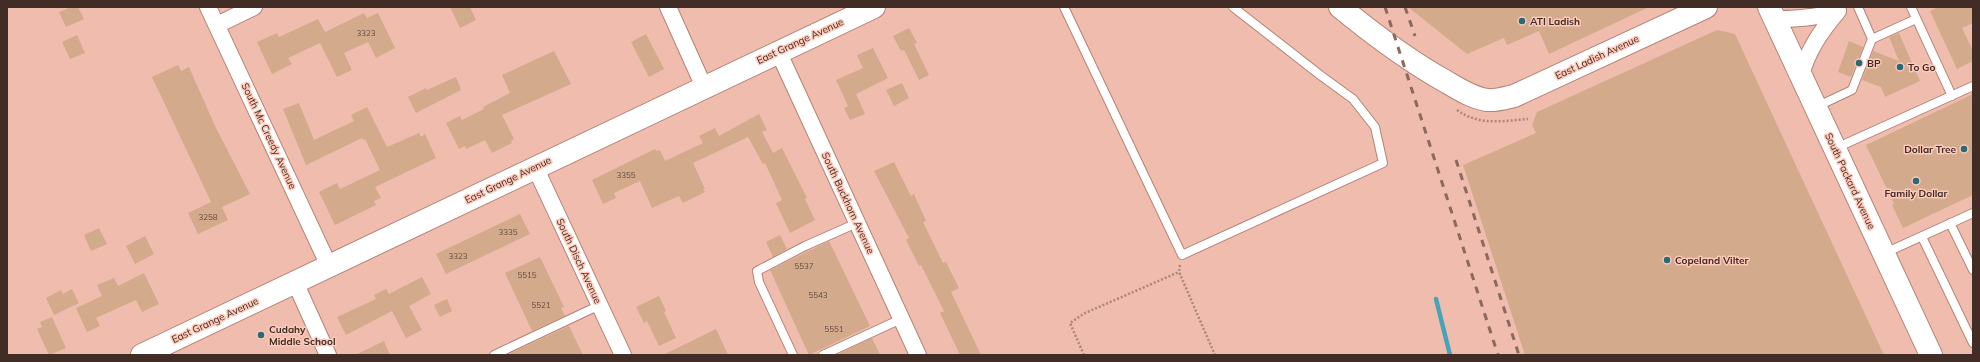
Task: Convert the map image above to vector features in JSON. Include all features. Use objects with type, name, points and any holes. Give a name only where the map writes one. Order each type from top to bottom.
[{"type":"street","name":"South Mc Creedy Avenue","points":[[208,7],[329,266]]},
{"type":"street","points":[[217,25],[254,7]]},
{"type":"street","points":[[668,7],[704,87]]},
{"type":"street","name":"East Grange Avenue","points":[[142,355],[874,7]]},
{"type":"street","name":"East Ladish Avenue","points":[[1340,7],[1385,44],[1427,71],[1458,89],[1486,100],[1499,100],[1514,96],[1706,7]]},
{"type":"street","points":[[1772,13],[1802,20],[1842,9]]},
{"type":"street","points":[[1801,75],[1804,62],[1817,38],[1842,9]]},
{"type":"street","name":"South Packard Avenue","points":[[1772,13],[1931,355]]},
{"type":"street","name":"South Buckhorn Avenue","points":[[778,52],[918,355]]},
{"type":"street","name":"South Disch Avenue","points":[[535,167],[623,355]]},
{"type":"street","points":[[294,282],[328,355]]},
{"type":"lane","points":[[1064,7],[1182,255],[1383,163],[1375,127],[1353,99],[1233,7]]},
{"type":"lane","points":[[1858,7],[1872,39]]},
{"type":"lane","points":[[1911,7],[1952,96]]},
{"type":"lane","points":[[1816,107],[1852,90],[1872,39],[1916,18]]},
{"type":"lane","points":[[1835,148],[1973,86]]},
{"type":"lane","points":[[1884,254],[1973,213]]},
{"type":"lane","points":[[793,355],[759,282],[757,271],[805,246],[857,223]]},
{"type":"lane","points":[[1950,223],[1973,270]]},
{"type":"lane","points":[[1922,236],[1973,343]]},
{"type":"lane","points":[[494,355],[600,305]]},
{"type":"lane","points":[[823,355],[901,319]]},
{"type":"path","points":[[1182,255],[1180,272],[1215,355]]},
{"type":"path","points":[[1084,355],[1070,323],[1085,314],[1180,272]]},
{"type":"building","points":[[71,7],[78,7],[84,19],[66,27],[59,12]]},
{"type":"building","points":[[450,7],[470,7],[476,20],[460,28]]},
{"type":"building","name":"ATI Ladish","points":[[1408,7],[1649,7],[1549,54],[1539,31],[1507,45],[1504,38],[1467,54]]},
{"type":"building","points":[[1938,7],[1973,7],[1973,23],[1962,28],[1973,51],[1973,61],[1957,69],[1930,11]]},
{"type":"building","points":[[364,13],[367,18],[378,13],[395,48],[376,58],[368,42],[344,53],[352,70],[337,77],[320,43],[288,58],[292,64],[272,74],[257,42],[277,33],[279,37],[318,19],[325,32]]},
{"type":"building","points":[[909,28],[917,43],[914,44],[929,75],[919,80],[904,50],[901,51],[893,36]]},
{"type":"building","name":"Copeland Vilter","points":[[1717,30],[1735,34],[1884,355],[1525,355],[1463,165],[1536,133],[1532,125],[1537,112]]},
{"type":"building","name":"To Go","points":[[1899,33],[1920,81],[1885,97],[1881,87],[1862,80],[1873,51],[1899,61],[1889,37]]},
{"type":"building","points":[[646,34],[664,69],[649,77],[631,42]]},
{"type":"building","points":[[77,35],[85,53],[70,59],[62,42]]},
{"type":"building","points":[[1849,41],[1863,47],[1851,77],[1838,72]]},
{"type":"building","points":[[873,48],[888,78],[856,94],[865,114],[850,120],[844,108],[848,106],[836,80],[863,68],[857,55]]},
{"type":"building","points":[[554,51],[571,84],[502,115],[514,139],[511,141],[512,143],[492,153],[485,140],[466,149],[465,146],[459,149],[446,123],[460,116],[462,120],[510,93],[502,75]]},
{"type":"building","points":[[178,65],[181,71],[189,67],[215,126],[250,194],[222,207],[228,220],[198,234],[188,213],[211,202],[152,77]]},
{"type":"building","points":[[456,77],[461,90],[416,113],[408,97],[426,88],[427,90]]},
{"type":"building","points":[[902,83],[909,98],[894,106],[886,90]]},
{"type":"building","points":[[1973,94],[1973,195],[1903,228],[1892,205],[1894,204],[1866,145]]},
{"type":"building","points":[[299,103],[314,140],[354,121],[351,115],[367,107],[387,147],[419,133],[421,137],[425,134],[436,158],[375,187],[381,198],[374,201],[376,205],[335,225],[319,192],[337,183],[340,189],[380,170],[365,139],[363,140],[362,138],[306,165],[283,109]]},
{"type":"building","points":[[759,114],[767,130],[762,132],[773,153],[782,148],[807,198],[805,199],[815,220],[790,233],[776,203],[782,200],[765,163],[763,164],[748,137],[693,163],[705,192],[683,203],[679,196],[652,208],[640,181],[614,193],[616,198],[603,204],[592,180],[655,149],[656,151],[660,150],[665,161],[703,143],[699,136],[715,128],[719,136]]},
{"type":"building","points":[[894,162],[911,196],[914,194],[926,221],[923,222],[943,263],[946,262],[959,288],[951,292],[981,355],[960,355],[940,313],[944,311],[921,265],[919,266],[906,240],[909,238],[874,171]]},
{"type":"building","points":[[520,214],[530,234],[446,274],[436,254]]},
{"type":"building","points":[[99,228],[107,244],[91,251],[84,235]]},
{"type":"building","points":[[780,235],[787,249],[773,257],[766,242]]},
{"type":"building","points":[[145,236],[154,254],[135,264],[126,246]]},
{"type":"building","points":[[829,241],[870,326],[809,355],[770,270]]},
{"type":"building","points":[[540,257],[564,307],[561,308],[565,316],[532,331],[505,273]]},
{"type":"building","points":[[144,273],[159,304],[142,312],[136,300],[96,318],[100,326],[87,332],[76,308],[102,296],[97,285],[114,278],[118,286]]},
{"type":"building","points":[[422,277],[431,294],[409,306],[422,330],[406,338],[392,311],[346,335],[337,317],[376,299],[374,295],[386,289],[389,294]]},
{"type":"building","points":[[72,289],[79,303],[54,315],[46,298],[61,290],[63,294]]},
{"type":"building","points":[[659,296],[666,311],[664,312],[676,338],[659,346],[647,321],[644,323],[636,307]]},
{"type":"building","points":[[447,299],[452,311],[440,317],[434,305]]},
{"type":"building","points":[[52,317],[66,348],[49,355],[37,329],[42,327],[40,322]]},
{"type":"building","points":[[569,326],[583,355],[507,355]]},
{"type":"building","points":[[716,329],[728,355],[663,355]]},
{"type":"building","points":[[872,338],[880,355],[841,355],[840,353]]},
{"type":"building","points":[[384,341],[390,355],[355,355]]},
{"type":"waterway","points":[[1436,299],[1450,355]]},
{"type":"railway","points":[[1385,7],[1498,355]]},
{"type":"railway","points":[[1405,7],[1415,36]]},
{"type":"railway","points":[[1456,160],[1519,355]]},
{"type":"place","name":"ATI Ladish","points":[[1522,21]]},
{"type":"place","name":"BP","points":[[1859,63]]},
{"type":"place","name":"To Go","points":[[1900,67]]},
{"type":"place","name":"Dollar Tree","points":[[1964,149]]},
{"type":"place","name":"Family Dollar","points":[[1916,181]]},
{"type":"place","name":"Copeland Vilter","points":[[1667,260]]},
{"type":"place","name":"Cudahy Middle School","points":[[261,335]]}]
